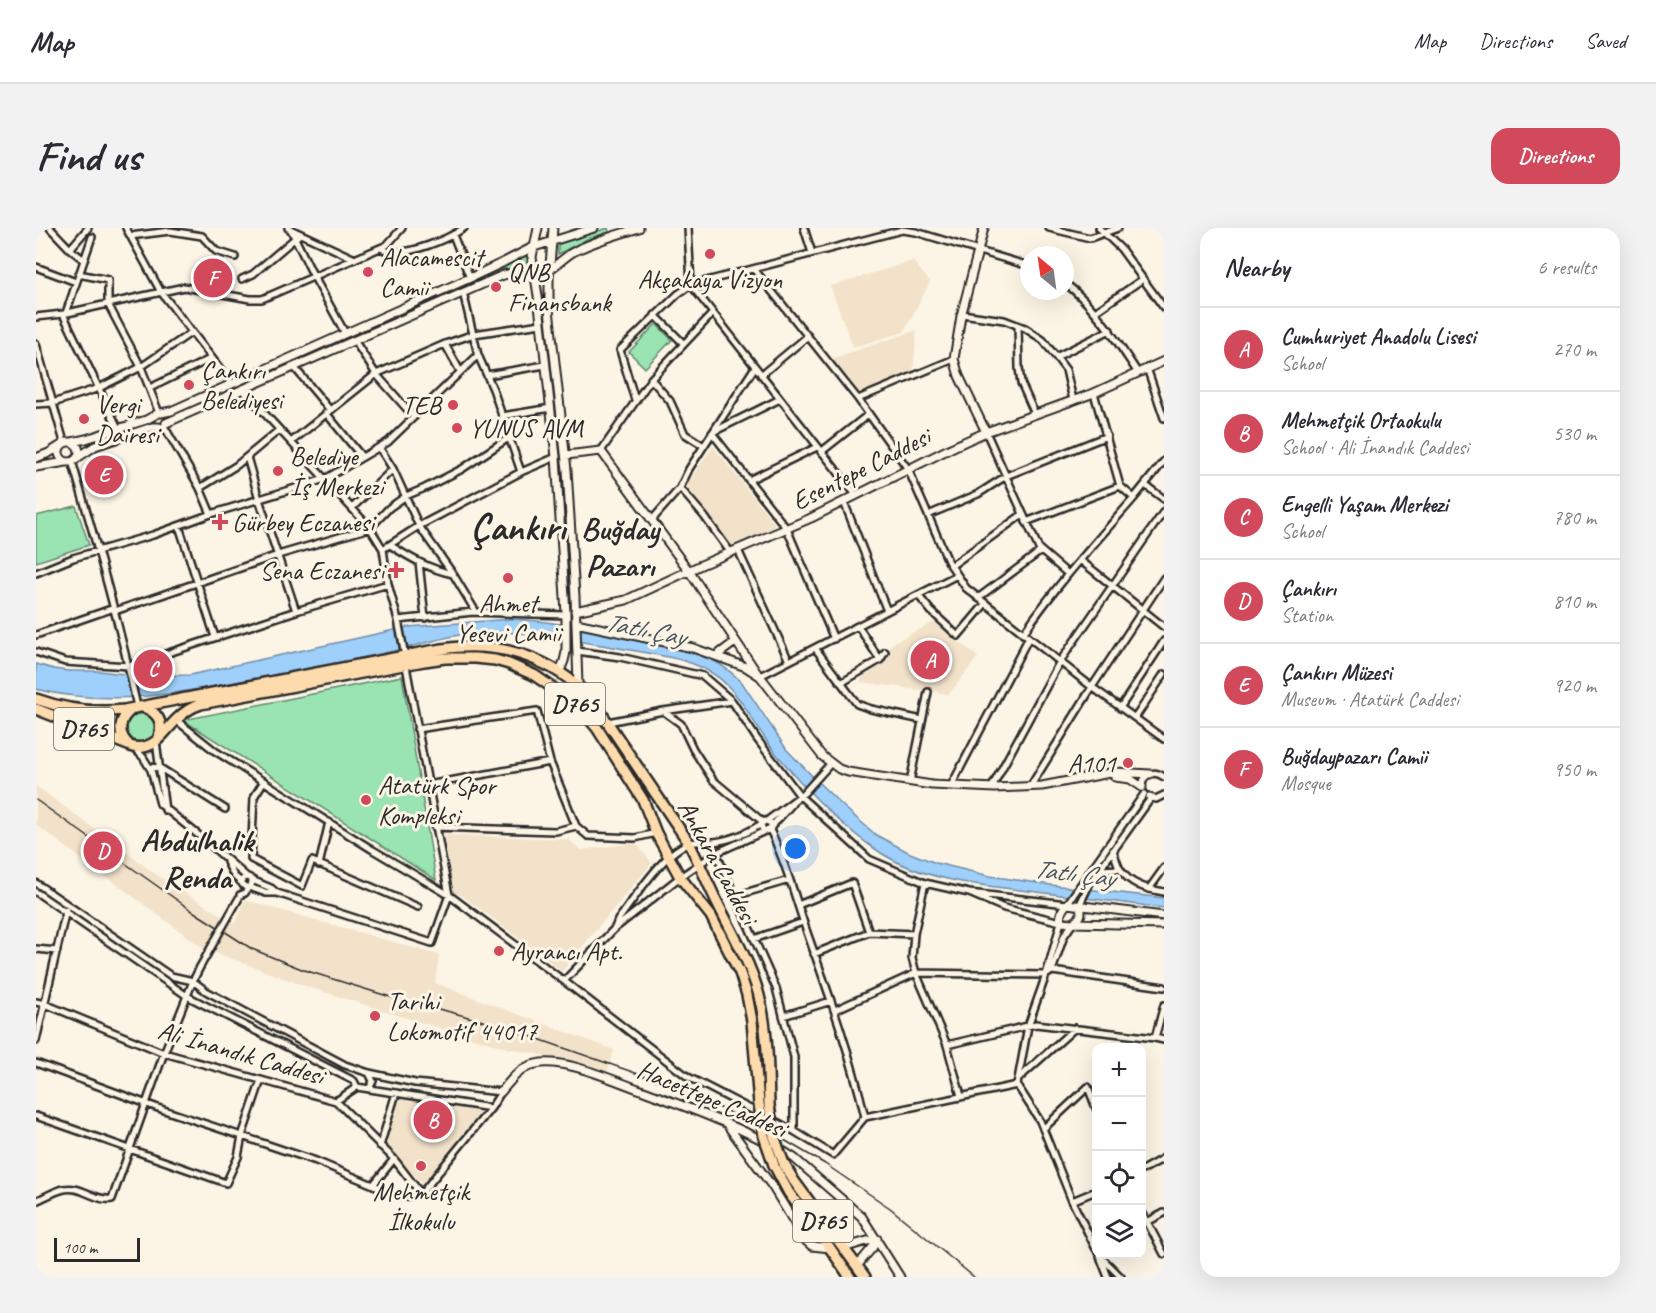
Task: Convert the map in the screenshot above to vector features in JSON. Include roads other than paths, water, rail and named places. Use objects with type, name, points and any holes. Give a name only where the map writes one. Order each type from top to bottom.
[{"type":"highway","name":"D765","points":[[156,741],[176,720],[192,707],[201,704],[455,647],[485,647],[520,654],[560,671]]},
{"type":"highway","name":"D765","points":[[36,699],[86,710],[119,711],[405,658],[444,658],[489,659],[509,664],[541,680],[579,706],[597,728],[643,800],[668,856],[680,877],[711,916],[729,951],[744,985],[752,1021],[764,1136],[779,1164],[789,1193],[850,1277]]},
{"type":"highway","name":"Ankara Caddesi","points":[[560,671],[578,685],[595,704],[689,843],[743,953],[759,995],[766,1034],[769,1105],[779,1164]]},
{"type":"highway","points":[[137,706],[156,713],[161,732],[156,741],[144,748],[133,747],[125,741],[120,731],[122,720],[128,712],[137,706]]},
{"type":"highway","name":"D765","points":[[36,709],[133,747]]},
{"type":"highway","name":"D765","points":[[779,1164],[865,1277]]},
{"type":"street","points":[[50,228],[84,260]]},
{"type":"street","points":[[70,249],[88,228]]},
{"type":"street","points":[[126,228],[161,292],[232,384]]},
{"type":"street","points":[[36,317],[64,314],[184,287],[250,299],[262,299],[387,246],[402,228]]},
{"type":"street","points":[[381,248],[391,252],[415,249],[453,235],[464,228]]},
{"type":"street","points":[[538,228],[532,257],[556,457],[566,619],[566,657],[560,671]]},
{"type":"street","points":[[553,228],[550,316],[566,455],[578,685]]},
{"type":"street","points":[[36,458],[66,443],[171,411],[470,278],[533,247],[594,228]]},
{"type":"street","points":[[36,467],[72,460],[95,446],[163,425],[506,274],[544,273],[576,250],[614,232],[639,228]]},
{"type":"street","points":[[688,228],[691,285],[856,495]]},
{"type":"street","points":[[804,228],[812,253]]},
{"type":"street","points":[[984,228],[962,314],[954,359],[959,376],[1039,549],[1068,574]]},
{"type":"street","points":[[1049,228],[1090,238],[1102,230],[1118,228]]},
{"type":"street","points":[[290,229],[298,236],[355,259]]},
{"type":"street","points":[[635,400],[620,350],[655,315],[691,285],[902,230],[916,230],[978,252],[1020,264]]},
{"type":"street","points":[[1102,230],[1121,249],[1164,308]]},
{"type":"street","points":[[130,236],[170,231],[202,236],[216,251],[234,257]]},
{"type":"street","points":[[453,235],[470,278]]},
{"type":"street","points":[[298,236],[314,278],[345,333]]},
{"type":"street","points":[[242,279],[253,274],[298,236]]},
{"type":"street","points":[[92,237],[64,314],[118,428]]},
{"type":"street","points":[[36,267],[76,282]]},
{"type":"street","points":[[754,269],[858,399],[908,469],[951,566],[966,588],[1059,663],[1164,739]]},
{"type":"street","points":[[79,274],[108,280],[108,304],[141,367],[159,413],[166,416],[167,419],[163,425]]},
{"type":"street","points":[[1095,312],[1143,279]]},
{"type":"street","points":[[1074,290],[1110,330],[1138,373]]},
{"type":"street","points":[[463,292],[478,355],[521,472]]},
{"type":"street","points":[[566,455],[601,451],[651,379],[713,313]]},
{"type":"street","points":[[962,314],[1004,321],[1025,328],[1043,340],[1066,369],[1073,400]]},
{"type":"street","points":[[655,315],[684,344]]},
{"type":"street","points":[[291,442],[376,374],[474,334],[541,324]]},
{"type":"street","points":[[1018,326],[1021,383],[1035,414]]},
{"type":"street","points":[[1056,357],[1110,330]]},
{"type":"street","points":[[36,404],[53,404],[99,388],[141,367],[192,332]]},
{"type":"street","points":[[761,375],[808,336]]},
{"type":"street","points":[[354,340],[376,374],[414,417]]},
{"type":"street","points":[[36,344],[66,443]]},
{"type":"street","points":[[446,344],[460,371]]},
{"type":"street","points":[[36,573],[73,558],[325,479],[388,442],[478,355]]},
{"type":"street","points":[[150,388],[212,358]]},
{"type":"street","points":[[858,399],[954,359]]},
{"type":"street","name":"Esentepe Caddesi","points":[[575,611],[626,600],[787,529],[986,432],[1094,393],[1164,361]]},
{"type":"street","points":[[487,375],[546,365]]},
{"type":"street","points":[[294,367],[362,457]]},
{"type":"street","points":[[651,520],[680,488],[689,469],[755,367]]},
{"type":"street","points":[[1147,369],[1164,418]]},
{"type":"street","points":[[651,379],[670,401],[684,434],[704,446]]},
{"type":"street","points":[[225,858],[234,876],[245,886],[267,893],[277,893],[432,943],[449,896],[400,628],[388,584],[383,549],[370,528],[243,390]]},
{"type":"street","points":[[1094,393],[1120,486],[1134,498]]},
{"type":"street","points":[[713,432],[780,399]]},
{"type":"street","points":[[502,416],[550,408]]},
{"type":"street","points":[[159,413],[153,420],[155,424],[163,425]]},
{"type":"street","points":[[749,480],[819,449],[869,414]]},
{"type":"street","points":[[163,425],[200,488],[211,514]]},
{"type":"street","points":[[200,488],[248,457],[279,430]]},
{"type":"street","points":[[713,432],[787,529],[834,639]]},
{"type":"street","points":[[928,516],[978,494],[1006,476],[1107,436]]},
{"type":"street","points":[[36,634],[278,555],[370,528],[389,508],[406,496],[462,470],[510,437]]},
{"type":"street","points":[[66,443],[76,444],[79,449],[79,454],[72,460],[62,459],[59,454],[59,449],[66,443]]},
{"type":"street","points":[[379,447],[393,469],[419,526],[453,574],[476,612]]},
{"type":"street","points":[[601,451],[689,571],[760,676],[810,743],[831,763],[848,772],[910,782],[992,788],[1042,786],[1114,772],[1162,775],[1164,768]]},
{"type":"street","points":[[248,457],[259,499],[296,611]]},
{"type":"street","points":[[383,549],[419,526],[521,472],[556,457]]},
{"type":"street","points":[[72,460],[99,551],[130,669],[137,706]]},
{"type":"street","points":[[1023,634],[1040,608],[1164,461]]},
{"type":"street","points":[[352,508],[393,469]]},
{"type":"street","points":[[1145,485],[1164,499]]},
{"type":"street","points":[[1026,522],[1120,486]]},
{"type":"street","points":[[680,488],[735,551],[789,661]]},
{"type":"street","points":[[844,502],[887,611]]},
{"type":"street","points":[[992,788],[1059,663],[1164,511]]},
{"type":"street","points":[[951,566],[1023,514]]},
{"type":"street","points":[[179,526],[215,637]]},
{"type":"street","points":[[390,545],[436,570],[453,574]]},
{"type":"street","points":[[978,598],[1041,551]]},
{"type":"street","points":[[1080,560],[1164,627]]},
{"type":"street","points":[[419,562],[425,618]]},
{"type":"street","points":[[760,676],[957,575]]},
{"type":"street","points":[[1030,787],[1164,578]]},
{"type":"street","points":[[36,652],[65,662],[130,669],[215,637],[388,584]]},
{"type":"street","points":[[918,595],[931,611],[958,636],[985,604]]},
{"type":"street","points":[[398,620],[476,612],[566,619]]},
{"type":"street","points":[[576,624],[682,645],[746,667],[760,676]]},
{"type":"street","points":[[858,626],[880,660]]},
{"type":"street","points":[[951,786],[1028,639]]},
{"type":"street","points":[[1120,708],[1164,641]]},
{"type":"street","points":[[716,656],[735,642]]},
{"type":"street","points":[[577,648],[703,676],[732,701],[757,739],[802,794],[869,858],[925,883],[969,893],[1069,902],[1164,916]]},
{"type":"street","points":[[815,648],[854,701],[862,706],[922,720]]},
{"type":"street","points":[[841,683],[880,660],[885,652]]},
{"type":"street","points":[[1135,718],[1164,674]]},
{"type":"street","points":[[910,782],[928,692]]},
{"type":"street","points":[[608,722],[732,701]]},
{"type":"street","points":[[417,729],[537,711],[550,762],[576,826],[588,836],[635,838],[656,833]]},
{"type":"street","points":[[663,711],[681,724],[693,749],[713,780],[764,822],[771,823],[769,829],[779,849],[831,1001],[856,1077],[866,1118]]},
{"type":"street","points":[[176,720],[215,751],[449,896],[688,1077],[794,1131],[833,1155],[866,1118],[1017,1082],[1075,1028]]},
{"type":"street","points":[[156,741],[165,810]]},
{"type":"street","points":[[133,747],[149,767],[160,804],[165,810],[207,842],[249,879],[277,893]]},
{"type":"street","points":[[428,784],[550,762]]},
{"type":"street","points":[[614,929],[618,920],[668,856],[689,843],[717,842],[764,822],[802,794],[831,763]]},
{"type":"street","points":[[149,767],[160,768],[225,809]]},
{"type":"street","points":[[1092,1241],[1072,1200],[1040,1121],[1017,1082],[1028,1026],[1046,975],[1061,922],[1061,911],[1143,790],[1144,779],[1150,774]]},
{"type":"street","points":[[1086,777],[1130,779],[1150,798],[1156,799],[1164,795]]},
{"type":"street","points":[[264,781],[254,797],[251,859],[302,885],[312,861],[418,907]]},
{"type":"street","points":[[834,1010],[916,973],[1046,975],[1052,971],[1064,936],[1081,914],[1079,904],[1087,887],[1150,798]]},
{"type":"street","points":[[564,981],[614,929],[680,877],[716,854],[769,829],[795,800]]},
{"type":"street","points":[[319,865],[329,822]]},
{"type":"street","points":[[764,822],[762,828],[769,829]]},
{"type":"street","points":[[435,827],[556,831],[576,826]]},
{"type":"street","points":[[1113,850],[1120,869],[1133,882],[1140,887],[1164,892]]},
{"type":"street","points":[[716,854],[776,988],[794,1057],[794,1131]]},
{"type":"street","points":[[1149,889],[1164,868]]},
{"type":"street","points":[[1099,870],[1120,869]]},
{"type":"street","points":[[245,886],[252,885],[249,879]]},
{"type":"street","points":[[735,896],[789,880]]},
{"type":"street","points":[[36,882],[171,976],[193,981],[206,991],[345,1065],[415,1083],[501,1092],[491,1108],[421,1194],[402,1197],[316,1161],[146,1104],[36,1063]]},
{"type":"street","points":[[798,905],[852,882],[869,932]]},
{"type":"street","points":[[925,883],[912,958],[916,973],[947,1045],[961,1096]]},
{"type":"street","points":[[36,1201],[65,1188],[79,1190],[106,1200],[112,1199],[164,1053],[193,981],[239,897],[245,893],[245,886]]},
{"type":"street","points":[[36,892],[187,996],[354,1081],[357,1087]]},
{"type":"street","points":[[969,893],[1004,908],[1061,922],[1164,926]]},
{"type":"street","points":[[36,1041],[64,912],[68,906]]},
{"type":"street","points":[[754,939],[803,922]]},
{"type":"street","points":[[814,954],[869,932],[915,934]]},
{"type":"street","points":[[36,949],[57,951]]},
{"type":"street","points":[[1052,971],[1164,987]]},
{"type":"street","points":[[783,1016],[831,1001]]},
{"type":"street","name":"Ali İnandık Caddesi","points":[[36,1002],[164,1053],[336,1101],[357,1087],[491,1108]]},
{"type":"street","points":[[1155,1038],[1164,1005]]},
{"type":"street","points":[[947,1045],[1036,1024],[1164,1040]]},
{"type":"street","name":"Hacettepe Caddesi","points":[[501,1092],[516,1074],[527,1067],[543,1062],[554,1063],[599,1075],[726,1123],[786,1152],[854,1208],[868,1224],[900,1277]]},
{"type":"street","points":[[354,1081],[365,1072]]},
{"type":"street","points":[[365,1072],[373,1081],[369,1089]]},
{"type":"street","points":[[36,1116],[226,1183],[238,1157],[242,1136],[261,1080]]},
{"type":"street","points":[[1043,1129],[1088,1087],[1092,1098]]},
{"type":"street","points":[[380,1146],[396,1093]]},
{"type":"street","points":[[336,1101],[394,1159],[421,1194]]},
{"type":"street","points":[[726,1123],[768,1181],[805,1240],[813,1246],[830,1248]]},
{"type":"street","points":[[1146,1168],[1164,1158]]},
{"type":"street","points":[[373,1185],[394,1159]]},
{"type":"street","points":[[1072,1200],[1092,1192]]},
{"type":"street","points":[[1164,1214],[1147,1222],[1164,1254]]},
{"type":"street","points":[[843,1248],[876,1240],[857,1266]]},
{"type":"street","points":[[1101,1259],[1108,1277]]},
{"type":"street","points":[[1103,1259],[1121,1277]]},
{"type":"water","points":[[511,619],[595,630],[681,648],[713,660],[741,681],[787,750],[820,784],[876,835],[910,853],[936,863],[990,876],[1164,898],[1164,908],[972,884],[934,876],[898,862],[867,843],[813,796],[778,756],[745,707],[724,682],[692,663],[668,657],[538,635],[486,632],[452,636],[359,658],[152,696],[94,698],[36,689],[36,664],[68,671],[99,671],[141,676],[190,675],[408,627]]},
{"type":"railway","points":[[36,800],[191,910],[252,949],[304,970],[413,1004],[501,1026],[684,1090],[779,1137],[825,1164],[890,1208],[974,1277]]},
{"type":"place","name":"Akçakaya Vizyon","points":[[710,254]]},
{"type":"place","name":"Alacamescit Camii","points":[[368,272]]},
{"type":"place","name":"Buğdaypazarı Camii","points":[[213,278]]},
{"type":"place","name":"QNB Finansbank","points":[[496,287]]},
{"type":"place","name":"Çankırı Belediyesi","points":[[189,385]]},
{"type":"place","name":"TEB","points":[[453,405]]},
{"type":"place","name":"Vergi Dairesi","points":[[84,419]]},
{"type":"place","name":"YUNUS AVM","points":[[457,428]]},
{"type":"place","name":"Belediye İş Merkezi","points":[[278,471]]},
{"type":"place","name":"Çankırı Müzesi","points":[[104,475]]},
{"type":"place","name":"Gürbey Eczanesi","points":[[220,522]]},
{"type":"place","name":"Sena Eczanesi","points":[[396,570]]},
{"type":"place","name":"Ahmet Yesevi Camii","points":[[508,578]]},
{"type":"place","name":"Cumhuriyet Anadolu Lisesi","points":[[930,660]]},
{"type":"place","name":"Engelli Yaşam Merkezi","points":[[153,669]]},
{"type":"place","name":"A101","points":[[1128,763]]},
{"type":"place","name":"Atatürk Spor Kompleksi","points":[[366,800]]},
{"type":"place","name":"Çankırı","points":[[103,851]]},
{"type":"place","name":"Ayrancı Apt.","points":[[499,951]]},
{"type":"place","name":"Tarihi Lokomotif 44017","points":[[375,1016]]},
{"type":"place","name":"Mehmetçik Ortaokulu","points":[[433,1120]]},
{"type":"place","name":"Mehmetçik İlkokulu","points":[[421,1166]]},
{"type":"district","name":"Çankırı","points":[[518,527]]},
{"type":"district","name":"Buğday Pazarı","points":[[620,546]]},
{"type":"district","name":"Abdulhalik Renda","points":[[197,858]]},
{"type":"water label","name":"Tatlı Çay","points":[[645,629]]},
{"type":"water label","name":"Tatlı Çay","points":[[1074,873]]}]
